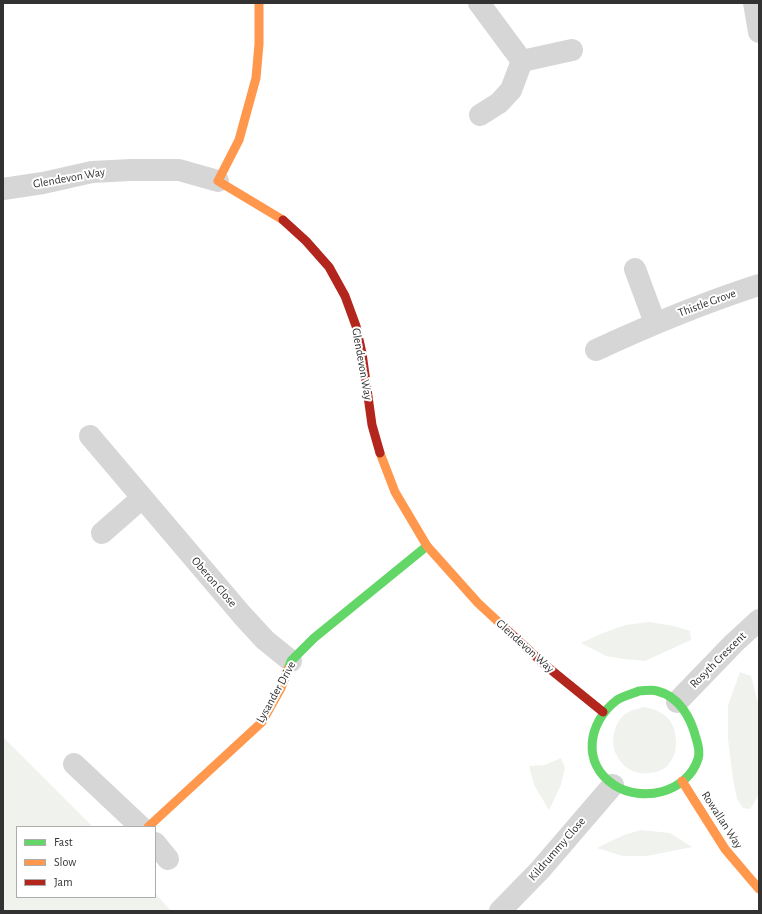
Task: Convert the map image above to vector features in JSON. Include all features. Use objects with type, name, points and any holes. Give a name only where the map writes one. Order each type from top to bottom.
[{"type":"street","points":[[218,181],[239,140],[256,78],[259,44],[259,3]]},
{"type":"street","points":[[478,3],[522,61]]},
{"type":"street","points":[[754,3],[759,32]]},
{"type":"street","points":[[522,61],[572,50]]},
{"type":"street","points":[[480,115],[498,103],[511,90],[522,61]]},
{"type":"street","name":"Glendevon Way","points":[[3,189],[43,183],[92,172],[179,170],[218,181],[281,219],[306,241],[329,267],[345,296],[356,326],[362,353],[372,425],[381,457],[395,492],[427,546],[478,603],[545,665],[603,712]]},
{"type":"street","points":[[635,269],[655,323]]},
{"type":"street","name":"Thistle Grove","points":[[596,350],[655,323],[724,296],[759,285]]},
{"type":"street","name":"Oberon Close","points":[[90,436],[242,615],[265,640],[291,661]]},
{"type":"street","points":[[102,533],[142,498]]},
{"type":"street","name":"Lysander Drive","points":[[149,826],[262,722],[281,688],[291,661],[314,638],[427,546]]},
{"type":"street","name":"Rosyth Crescent","points":[[677,702],[734,643],[759,620]]},
{"type":"street","points":[[639,691],[659,691],[677,702],[689,719],[696,734],[699,757],[693,768],[682,781],[669,790],[655,795],[639,795],[626,792],[613,785],[602,775],[594,759],[591,744],[593,730],[603,712],[618,699],[639,691]]},
{"type":"street","points":[[74,764],[140,826]]},
{"type":"street","name":"Rowallan Way","points":[[682,781],[725,849],[759,889]]},
{"type":"street","name":"Kildrummy Close","points":[[500,911],[540,870],[613,785]]},
{"type":"shaded area","points":[[649,622],[674,626],[690,631],[691,640],[645,661],[606,656],[581,643],[625,625]]},
{"type":"shaded area","points":[[740,672],[751,676],[759,707],[759,791],[757,798],[750,809],[743,808],[737,799],[728,739],[728,705]]},
{"type":"shaded area","points":[[644,707],[657,711],[667,717],[671,722],[675,733],[676,741],[672,759],[664,768],[653,773],[634,772],[629,769],[619,760],[613,744],[615,728],[624,715]]},
{"type":"shaded area","points":[[3,737],[92,826],[16,826],[16,898],[156,898],[156,894],[171,911],[3,911]]},
{"type":"shaded area","points":[[561,758],[565,768],[561,785],[549,810],[534,785],[529,766],[545,765]]},
{"type":"shaded area","points":[[641,830],[670,833],[692,847],[647,856],[623,856],[597,848],[624,835]]},
{"type":"traffic: fast","points":[[288,669],[291,661],[314,638],[427,546]]},
{"type":"traffic: fast","points":[[639,691],[657,691],[665,694],[678,703],[691,723],[697,743],[699,754],[692,771],[684,780],[674,787],[662,792],[650,794],[637,793],[614,785],[603,776],[596,766],[593,754],[592,742],[595,731],[600,719],[607,709],[617,700],[639,691]]},
{"type":"traffic: slow","points":[[259,3],[259,44],[256,78],[239,140],[218,181],[283,220]]},
{"type":"traffic: slow","points":[[380,453],[395,492],[427,546],[478,603],[506,629]]},
{"type":"traffic: slow","points":[[149,826],[262,722],[281,688],[288,669]]},
{"type":"traffic: slow","points":[[682,781],[725,849],[759,889]]},
{"type":"traffic: jam","points":[[283,220],[306,241],[329,267],[345,296],[356,326],[362,353],[372,425],[380,453]]},
{"type":"traffic: jam","points":[[506,629],[545,665],[603,712]]}]
